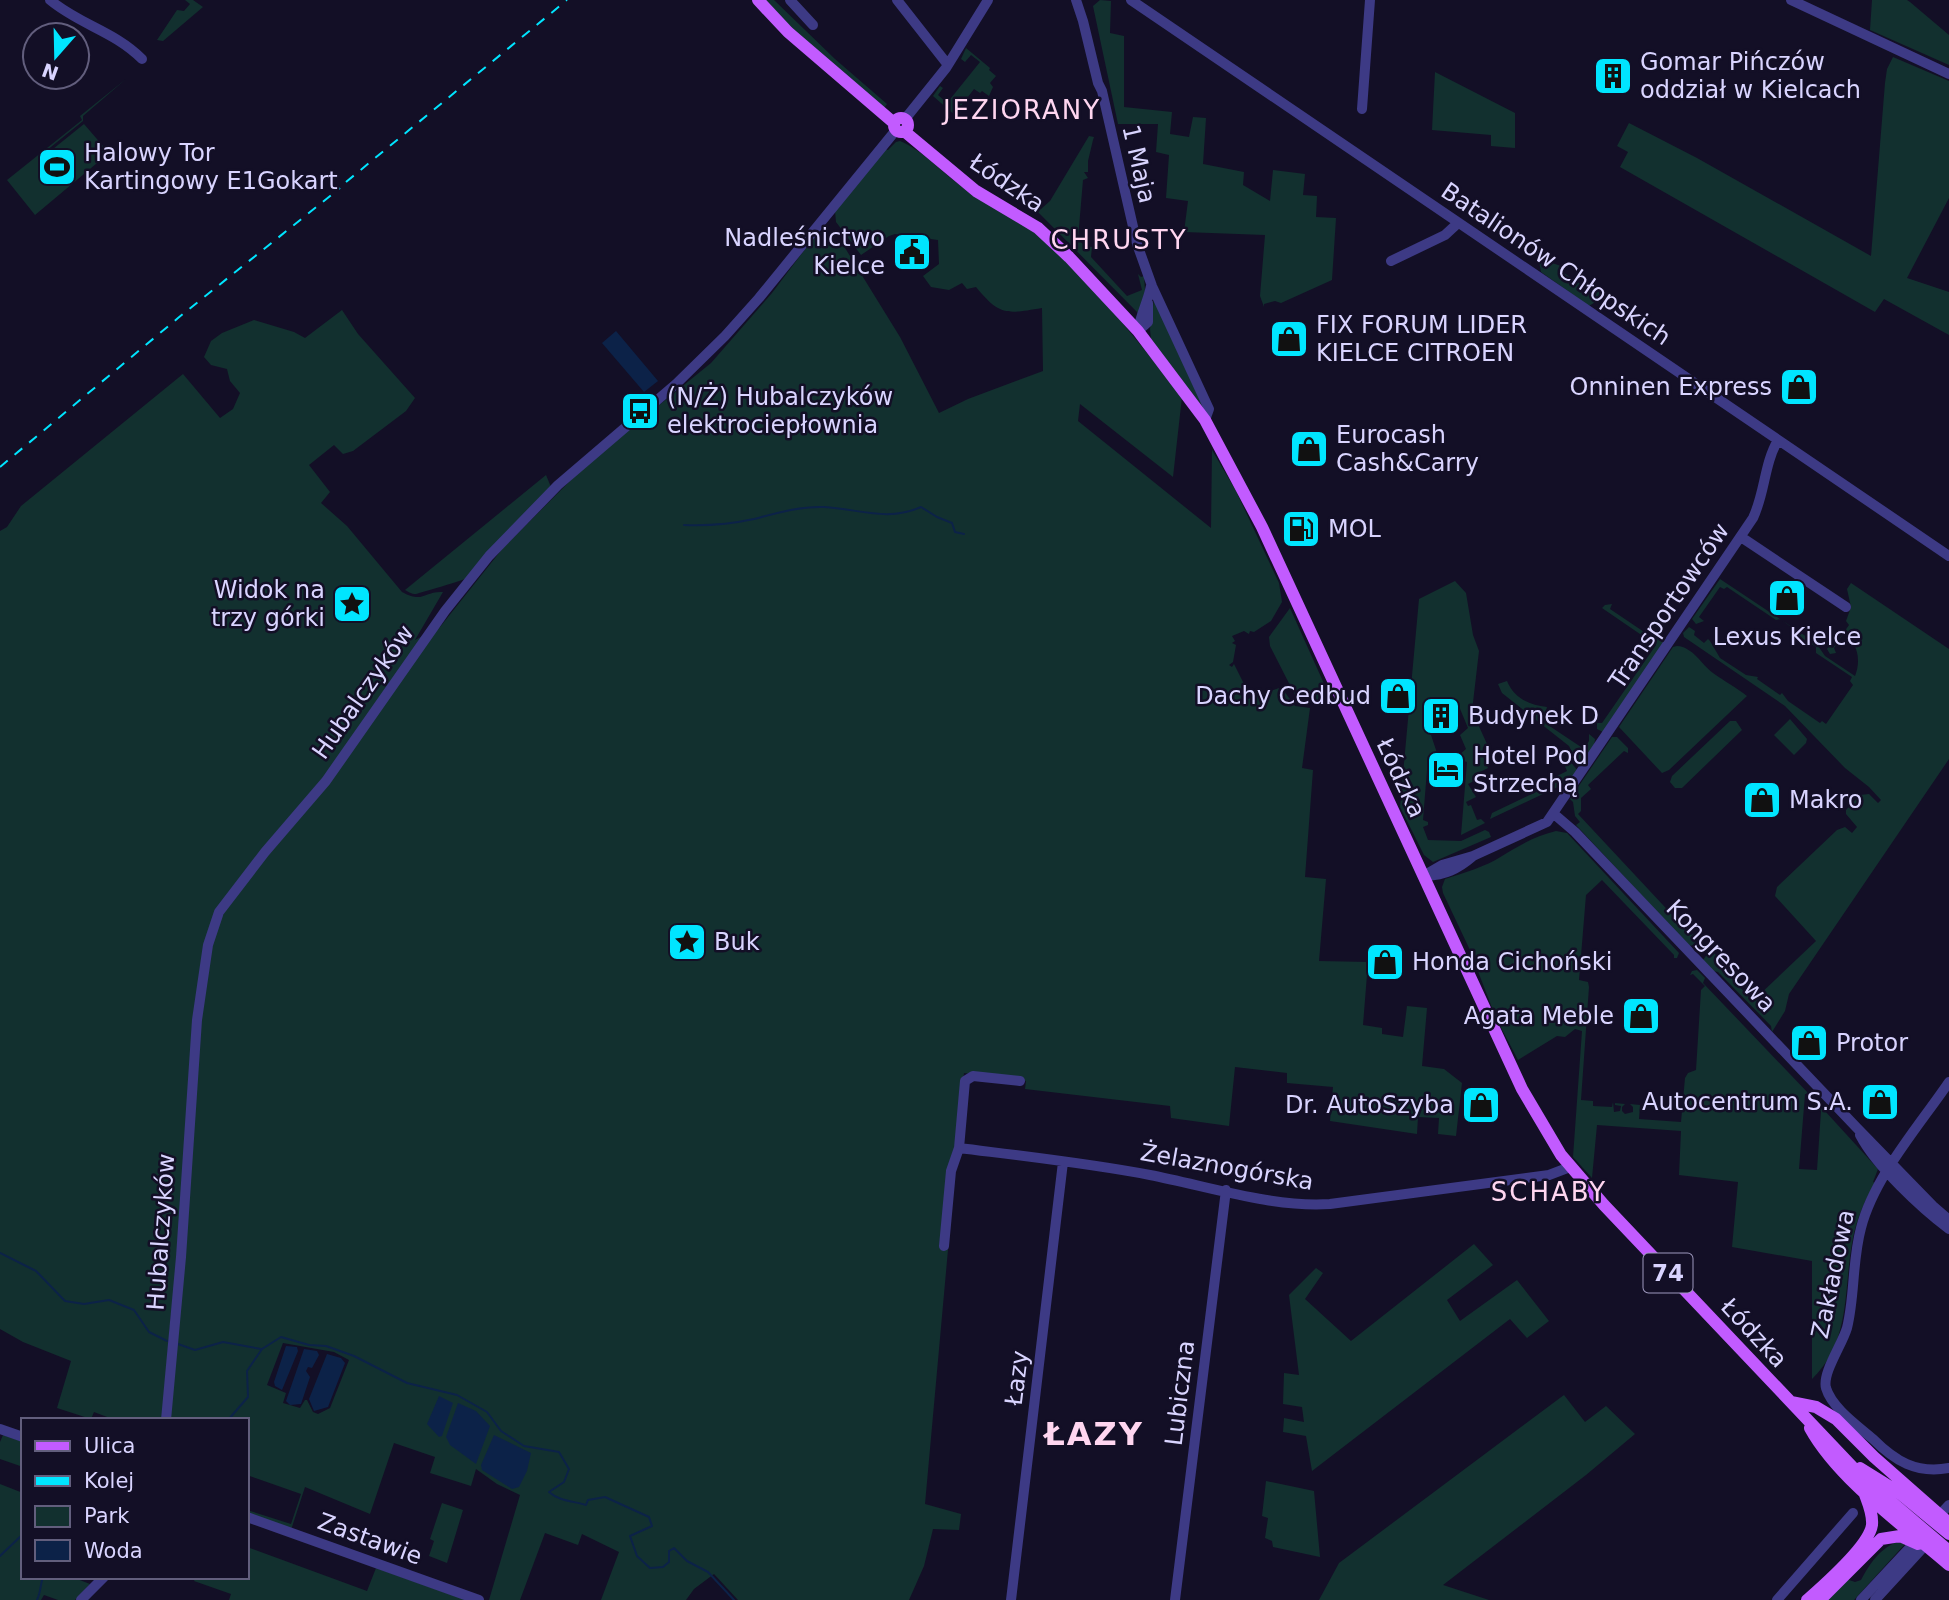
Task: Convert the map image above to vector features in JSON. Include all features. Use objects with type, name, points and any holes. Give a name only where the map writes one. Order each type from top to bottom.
[{"type":"main road","name":"Łódzka","points":[[758,0],[788,32],[976,191],[1038,228],[1096,284],[1138,331],[1206,420],[1262,527],[1525,1095],[1544,1130],[1570,1167],[1801,1413],[1868,1482],[1949,1551]]},
{"type":"main road","points":[[1791,1402],[1816,1407],[1836,1419],[1874,1457],[1949,1521]]},
{"type":"main road","points":[[1801,1413],[1821,1448],[1949,1565]]},
{"type":"main road","name":"Łódzka","points":[[1848,1460],[1897,1491],[1949,1534]]},
{"type":"main road","points":[[1820,1600],[1866,1539],[1872,1525],[1870,1507],[1863,1489]]},
{"type":"main road","points":[[1847,1565],[1886,1537],[1906,1537],[1931,1549]]},
{"type":"main road","points":[[1807,1600],[1833,1581]]},
{"type":"street","points":[[50,0],[72,16],[123,41],[142,59]]},
{"type":"street","points":[[790,0],[813,25]]},
{"type":"street","points":[[897,0],[948,65]]},
{"type":"street","name":"1 Maja","points":[[1076,0],[1097,83],[1102,91]]},
{"type":"street","name":"1 Maja","points":[[1085,0],[1131,222],[1152,286],[1209,409],[1206,420]]},
{"type":"street","name":"Batalionów Chłopskich","points":[[1125,0],[1135,3],[1949,556]]},
{"type":"street","points":[[1362,109],[1370,0]]},
{"type":"street","points":[[1791,0],[1949,74]]},
{"type":"street","name":"Hubalczyków","points":[[166,1418],[181,1257],[197,1020],[208,946],[219,912],[265,852],[326,781],[445,611],[489,556],[558,485],[676,384],[759,298],[948,65],[985,1]]},
{"type":"street","points":[[1391,261],[1445,235],[1458,223]]},
{"type":"street","points":[[1138,331],[1148,323],[1148,303],[1152,286]]},
{"type":"street","name":"Transportowców","points":[[1423,876],[1457,859],[1473,856],[1543,825],[1554,814],[1741,537],[1760,503],[1770,454],[1777,440]]},
{"type":"street","points":[[1741,537],[1846,607]]},
{"type":"street","name":"Kongresowa","points":[[1554,814],[1575,832],[1857,1128],[1868,1149],[1949,1220]]},
{"type":"street","points":[[944,1247],[951,1171],[959,1147],[965,1081],[974,1076],[1020,1082]]},
{"type":"street","name":"Zakładowa","points":[[1949,1082],[1890,1167],[1872,1198],[1861,1227],[1849,1318],[1825,1383],[1831,1398],[1889,1455],[1907,1465],[1949,1468]]},
{"type":"street","name":"Żelaznogórska","points":[[959,1147],[1123,1170],[1279,1202],[1320,1205],[1549,1175],[1570,1167]]},
{"type":"street","name":"Łazy","points":[[1011,1600],[1063,1162]]},
{"type":"street","name":"Kongresowa","points":[[1890,1167],[1929,1213],[1949,1229]]},
{"type":"street","name":"Lubiczna","points":[[1175,1600],[1226,1191]]},
{"type":"street","points":[[0,1429],[21,1436]]},
{"type":"street","points":[[1875,1600],[1949,1505]]},
{"type":"street","points":[[1777,1600],[1853,1513]]},
{"type":"street","name":"Zastawie","points":[[248,1517],[479,1600]]},
{"type":"street","points":[[1861,1600],[1949,1521]]},
{"type":"street","points":[[81,1600],[102,1579]]},
{"type":"green space","points":[[185,0],[193,0],[203,7],[163,41],[157,40],[177,10],[184,11],[190,4]]},
{"type":"green space","points":[[763,0],[774,0],[835,59],[887,104],[884,108],[789,26]]},
{"type":"green space","points":[[1100,0],[1111,1],[1110,33],[1124,36],[1124,107],[1172,112],[1170,134],[1189,137],[1193,117],[1206,118],[1203,164],[1244,172],[1243,185],[1270,201],[1273,170],[1305,174],[1303,195],[1317,196],[1316,217],[1336,218],[1332,280],[1281,303],[1275,301],[1264,304],[1264,307],[1260,296],[1265,235],[1184,232],[1188,201],[1166,198],[1169,155],[1156,152],[1158,124],[1118,124],[1093,6]]},
{"type":"green space","points":[[1872,0],[1910,2],[1949,35],[1949,65],[1870,30]]},
{"type":"green space","points":[[966,48],[996,76],[990,83],[993,87],[989,96],[974,89],[961,106],[963,109],[957,117],[933,96],[940,86],[943,88],[938,95],[947,103],[980,62],[971,55],[965,62],[961,59]]},
{"type":"green space","points":[[1893,57],[1949,81],[1949,198],[1907,278],[1949,292],[1949,335],[1884,299],[1875,312],[1620,167],[1628,152],[1617,146],[1629,123],[1871,256],[1885,83],[1887,69]]},
{"type":"green space","points":[[1435,72],[1515,113],[1515,148],[1491,146],[1491,135],[1432,130]]},
{"type":"green space","name":"Halowy Tor Kartingowy E1Gokart","points":[[126,79],[83,116],[83,121],[44,151],[48,153],[84,124],[109,153],[35,215],[7,180],[82,120],[80,116]]},
{"type":"green space","points":[[1089,136],[1094,137],[1088,172],[1084,172],[1088,178],[1083,180],[1078,239],[1085,246],[1092,247],[1091,257],[1127,296],[1142,290],[1138,274],[1144,276],[1145,291],[1139,314],[1034,208],[1036,205],[1041,209],[1050,201]]},
{"type":"green space","points":[[900,141],[917,150],[964,188],[1003,209],[1039,236],[1083,279],[1124,325],[1182,397],[1173,477],[1080,404],[1078,421],[1211,528],[1212,450],[1236,491],[1279,583],[1282,602],[1271,621],[1249,634],[1244,631],[1232,636],[1235,641],[1232,643],[1236,645],[1233,662],[1229,665],[1232,667],[1234,664],[1246,688],[1243,690],[1248,699],[1279,688],[1295,706],[1310,708],[1302,768],[1313,770],[1305,877],[1326,879],[1319,961],[1368,962],[1363,1025],[1382,1028],[1382,1034],[1403,1037],[1407,1006],[1427,1008],[1422,1066],[1444,1069],[1462,1083],[1456,1136],[1438,1134],[1439,1118],[1418,1117],[1417,1134],[1330,1121],[1333,1087],[1287,1083],[1287,1073],[1235,1067],[1229,1126],[1171,1118],[1170,1106],[1025,1089],[1026,1081],[964,1073],[925,1504],[961,1514],[959,1530],[933,1529],[924,1566],[909,1600],[738,1600],[714,1574],[694,1589],[686,1600],[601,1600],[619,1552],[582,1534],[578,1545],[545,1533],[520,1600],[489,1600],[520,1495],[497,1484],[476,1469],[471,1486],[430,1473],[435,1457],[394,1443],[370,1514],[305,1487],[291,1530],[248,1514],[248,1510],[291,1524],[301,1494],[248,1475],[248,1418],[170,1418],[171,1314],[162,1418],[110,1418],[94,1412],[91,1418],[88,1418],[57,1408],[71,1361],[23,1342],[0,1329],[0,531],[7,527],[21,506],[183,374],[220,418],[233,409],[240,393],[230,381],[227,369],[211,365],[204,357],[211,341],[222,333],[254,320],[305,338],[342,310],[358,334],[415,398],[406,411],[353,451],[343,454],[334,445],[309,465],[330,492],[321,503],[347,526],[402,592],[419,597],[443,592],[415,640],[440,627],[503,548],[588,463],[711,363],[772,293],[818,232],[828,236],[835,246],[842,243],[900,337],[939,413],[968,399],[1043,371],[1042,308],[1004,311],[991,303],[976,287],[967,289],[962,283],[949,290],[931,287],[923,276],[939,264],[938,240],[895,234],[861,255],[836,222],[835,211],[885,149],[888,150]],"holes":[[[283,1343],[334,1352],[349,1360],[330,1408],[318,1414],[313,1412],[307,1400],[300,1408],[283,1403],[286,1393],[267,1385]]]},
{"type":"green space","points":[[1543,260],[1561,266],[1561,271],[1588,289],[1592,286],[1599,292],[1600,299],[1589,306],[1541,272],[1539,262]]},
{"type":"green space","points":[[1154,299],[1204,406],[1203,408],[1151,339]]},
{"type":"green space","points":[[546,475],[551,487],[467,578],[416,594],[405,590]]},
{"type":"green space","points":[[1720,579],[1780,619],[1776,620],[1727,587],[1720,587],[1699,617],[1704,621],[1696,624],[1692,619]]},
{"type":"green space","points":[[1455,581],[1466,593],[1473,635],[1479,651],[1472,711],[1487,744],[1483,747],[1482,754],[1488,768],[1474,775],[1476,780],[1468,784],[1476,797],[1466,802],[1468,806],[1471,805],[1477,820],[1481,819],[1485,823],[1461,835],[1467,762],[1464,761],[1459,767],[1459,755],[1466,749],[1460,735],[1468,728],[1458,704],[1437,709],[1433,714],[1438,729],[1431,735],[1438,765],[1427,770],[1423,820],[1428,822],[1428,825],[1423,827],[1428,840],[1461,841],[1485,830],[1491,837],[1433,862],[1424,855],[1400,807],[1419,599]]},
{"type":"green space","points":[[1851,583],[1949,649],[1949,759],[1789,994],[1785,1011],[1772,1032],[1771,1026],[1703,960],[1708,953],[1714,953],[1717,956],[1714,959],[1749,997],[1754,993],[1758,996],[1816,941],[1775,896],[1777,887],[1837,830],[1845,827],[1852,833],[1857,827],[1846,814],[1846,810],[1860,795],[1869,794],[1878,803],[1881,800],[1845,768],[1785,706],[1684,637],[1683,633],[1689,627],[1704,643],[1708,639],[1720,658],[1746,675],[1758,677],[1757,679],[1780,695],[1782,693],[1788,701],[1820,723],[1822,721],[1826,724],[1853,685],[1850,681],[1852,677],[1816,653],[1816,647],[1795,634],[1794,629],[1780,619],[1816,643],[1825,656],[1855,676],[1858,659],[1852,641],[1855,634],[1845,631],[1834,648],[1836,653],[1830,654],[1827,649],[1829,646],[1833,648],[1849,625],[1846,621],[1851,607],[1847,589]]},
{"type":"green space","points":[[1612,604],[1610,609],[1653,638],[1657,634],[1662,638],[1663,644],[1603,732],[1597,729],[1597,723],[1602,723],[1656,645],[1602,608]]},
{"type":"green space","points":[[1290,608],[1330,697],[1328,701],[1305,703],[1297,699],[1270,646],[1269,637]]},
{"type":"green space","points":[[1677,646],[1692,653],[1713,673],[1747,696],[1669,770],[1662,773],[1619,727],[1673,647]]},
{"type":"green space","points":[[1507,681],[1523,700],[1547,707],[1544,718],[1548,725],[1584,749],[1589,741],[1589,734],[1595,739],[1594,747],[1583,762],[1575,758],[1569,746],[1502,693],[1498,684]]},
{"type":"green space","points":[[1790,719],[1807,739],[1794,755],[1774,735]]},
{"type":"green space","points":[[1730,721],[1736,721],[1742,730],[1682,788],[1675,788],[1670,782],[1672,776]]},
{"type":"green space","points":[[1612,737],[1617,737],[1628,748],[1628,753],[1624,751],[1588,785],[1591,789],[1581,798],[1581,811],[1578,814],[1691,935],[1695,933],[1697,939],[1694,945],[1689,946],[1576,825],[1580,822],[1575,816],[1570,799]]},
{"type":"green space","points":[[1558,750],[1565,752],[1561,754],[1565,762],[1569,760],[1578,771],[1563,789],[1560,786],[1490,819],[1492,813],[1557,782],[1557,776],[1567,771]]},
{"type":"green space","points":[[1556,831],[1567,833],[1679,953],[1677,958],[1674,958],[1602,880],[1586,895],[1579,980],[1588,982],[1589,987],[1581,1100],[1593,1101],[1593,1106],[1612,1107],[1613,1102],[1614,1112],[1620,1111],[1621,1106],[1615,1103],[1625,1104],[1622,1111],[1625,1114],[1633,1112],[1630,1104],[1640,1105],[1639,1119],[1681,1122],[1685,1078],[1688,1073],[1696,1070],[1701,990],[1705,986],[1693,974],[1690,975],[1697,970],[1705,978],[1703,983],[1809,1094],[1805,1094],[1799,1169],[1817,1170],[1821,1111],[1812,1101],[1814,1099],[1878,1169],[1855,1231],[1840,1331],[1825,1364],[1812,1379],[1812,1261],[1732,1247],[1738,1182],[1679,1175],[1681,1131],[1597,1125],[1592,1178],[1573,1157],[1582,1031],[1575,1029],[1565,1037],[1557,1036],[1518,1060],[1496,1018],[1442,887],[1445,879],[1481,867],[1528,841]]},
{"type":"green space","points":[[1474,1244],[1493,1265],[1447,1300],[1460,1321],[1517,1280],[1549,1321],[1527,1338],[1510,1319],[1312,1471],[1306,1436],[1283,1432],[1284,1418],[1304,1422],[1302,1407],[1283,1404],[1284,1373],[1299,1375],[1289,1295],[1316,1268],[1323,1273],[1305,1299],[1351,1341]]},
{"type":"green space","points":[[1564,1395],[1585,1422],[1606,1406],[1635,1434],[1443,1585],[1489,1600],[1319,1600],[1339,1563]]},
{"type":"green space","points":[[3,1435],[21,1441],[21,1466],[0,1459],[0,1442]]},
{"type":"green space","points":[[1266,1481],[1314,1491],[1320,1557],[1273,1547],[1272,1541],[1265,1538],[1268,1518],[1262,1516]]},
{"type":"green space","points":[[0,1484],[21,1492],[21,1579],[77,1579],[90,1584],[75,1600],[58,1600],[44,1595],[41,1600],[0,1600]]},
{"type":"green space","points":[[442,1503],[463,1510],[447,1563],[429,1556],[434,1541],[430,1539]]},
{"type":"green space","points":[[1896,1542],[1905,1544],[1854,1600],[1826,1600],[1846,1579],[1855,1582],[1861,1580],[1884,1549]]},
{"type":"green space","points":[[248,1547],[367,1591],[376,1568],[466,1600],[229,1600],[231,1594],[194,1581],[248,1579]]},
{"type":"water","points":[[616,331],[658,381],[644,392],[602,343]]},
{"type":"water","points":[[286,1346],[297,1347],[298,1351],[282,1390],[275,1386],[274,1382]]},
{"type":"water","points":[[304,1349],[317,1351],[319,1355],[312,1368],[308,1367],[306,1371],[310,1377],[301,1404],[290,1405],[286,1401]]},
{"type":"water","points":[[327,1354],[341,1358],[345,1363],[328,1407],[314,1411],[309,1399]]},
{"type":"water","points":[[439,1396],[453,1403],[442,1436],[439,1437],[427,1424]]},
{"type":"water","points":[[458,1403],[476,1411],[490,1426],[476,1464],[450,1445],[446,1437]]},
{"type":"water","points":[[494,1435],[531,1453],[527,1471],[519,1487],[512,1489],[482,1470],[481,1465]]},
{"type":"waterway","points":[[684,525],[737,522],[807,508],[824,507],[897,514],[921,507],[952,523],[955,532],[964,534]]},
{"type":"waterway","points":[[0,1253],[36,1271],[65,1301],[84,1304],[109,1300],[134,1310],[149,1332],[167,1341]]},
{"type":"waterway","points":[[230,1418],[248,1397],[247,1371],[262,1349],[281,1337],[309,1345],[326,1346],[354,1356],[407,1383],[457,1395],[487,1412],[501,1431],[524,1446],[559,1452],[569,1469],[564,1482],[549,1492],[562,1499],[586,1505],[588,1500],[605,1497],[649,1517],[652,1526],[630,1536],[637,1556],[650,1568],[663,1567],[669,1562],[669,1551],[674,1548],[687,1561],[708,1572],[734,1600]]},
{"type":"waterway","points":[[178,1344],[195,1350],[223,1342],[261,1349]]},
{"type":"waterway","points":[[0,1556],[21,1536]]},
{"type":"waterway","points":[[37,1600],[43,1579]]},
{"type":"railway","points":[[346,182],[567,0]]},
{"type":"railway","points":[[0,467],[178,318],[340,188]]},
{"type":"place","name":"Gomar Pińczów oddział w Kielcach","points":[[1613,76]]},
{"type":"place","name":"Halowy Tor Kartingowy E1Gokart","points":[[57,167]]},
{"type":"place","name":"Nadleśnictwo Kielce","points":[[912,252]]},
{"type":"place","name":"FIX FORUM LIDER KIELCE CITROEN","points":[[1289,339]]},
{"type":"place","name":"Onninen Express","points":[[1799,387]]},
{"type":"place","name":"(N/Ż) Hubalczyków elektrociepłownia","points":[[640,411]]},
{"type":"place","name":"Eurocash Cash&Carry","points":[[1309,449]]},
{"type":"place","name":"MOL","points":[[1301,529]]},
{"type":"place","name":"Lexus Kielce","points":[[1787,598]]},
{"type":"place","name":"Widok na trzy górki","points":[[352,604]]},
{"type":"place","name":"Dachy Cedbud","points":[[1398,696]]},
{"type":"place","name":"Budynek D","points":[[1441,716]]},
{"type":"place","name":"Hotel Pod Strzechą","points":[[1446,770]]},
{"type":"place","name":"Makro","points":[[1762,800]]},
{"type":"place","name":"Buk","points":[[687,942]]},
{"type":"place","name":"Honda Cichoński","points":[[1385,962]]},
{"type":"place","name":"Agata Meble","points":[[1641,1016]]},
{"type":"place","name":"Protor","points":[[1809,1043]]},
{"type":"place","name":"Autocentrum S.A.","points":[[1880,1102]]},
{"type":"place","name":"Dr. AutoSzyba","points":[[1481,1105]]},
{"type":"district","name":"JEZIORANY","points":[[1022,110]]},
{"type":"district","name":"CHRUSTY","points":[[1119,240]]},
{"type":"district","name":"SCHABY","points":[[1549,1192]]},
{"type":"district","name":"ŁAZY","points":[[1094,1434]]}]
